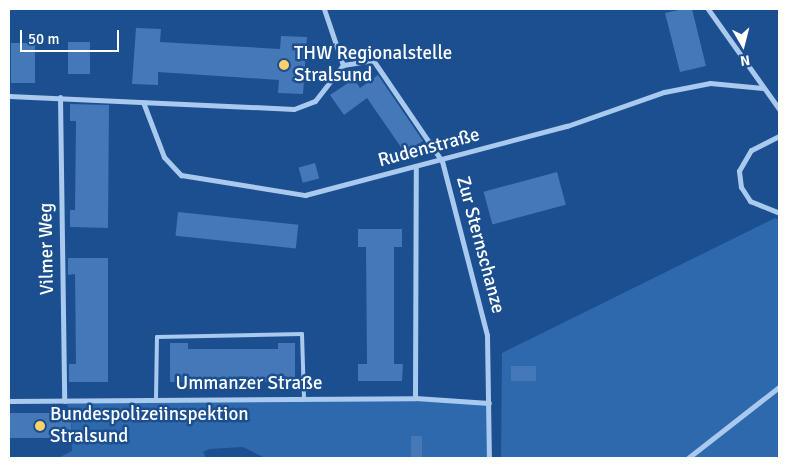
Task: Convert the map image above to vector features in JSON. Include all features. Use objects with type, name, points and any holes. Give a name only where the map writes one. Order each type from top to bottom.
[{"type":"street","points":[[9,96],[294,108],[315,101],[343,65],[324,9]]},
{"type":"street","points":[[708,9],[779,109]]},
{"type":"street","name":"Zur Sternschanze","points":[[343,65],[373,60],[442,161],[488,335],[489,458]]},
{"type":"street","name":"Rudenstraße","points":[[143,102],[164,157],[181,175],[305,195],[416,168],[567,126],[664,92],[710,84],[763,88]]},
{"type":"street","name":"Vilmer Weg","points":[[60,97],[64,401]]},
{"type":"street","points":[[779,136],[751,150],[739,171],[741,187],[750,201],[779,212]]},
{"type":"street","points":[[415,398],[416,168]]},
{"type":"street","points":[[688,458],[779,386]]},
{"type":"street","name":"Ummanzer Straße","points":[[9,401],[415,398],[489,403]]},
{"type":"lane","points":[[156,399],[157,336],[302,334],[304,398]]},
{"type":"shaded area","points":[[775,218],[779,220],[779,458],[501,458],[502,353]]},
{"type":"shaded area","points":[[415,398],[489,403],[489,458],[265,458],[243,447],[209,449],[203,452],[206,458],[58,458],[72,451],[71,413],[65,401]]},
{"type":"building","points":[[692,9],[706,66],[680,72],[665,13]]},
{"type":"building","points":[[136,28],[161,29],[160,42],[280,49],[281,36],[307,37],[303,94],[278,93],[279,80],[158,72],[158,85],[132,84]]},
{"type":"building","points":[[68,42],[90,42],[90,74],[68,74]]},
{"type":"building","points":[[11,43],[35,43],[35,83],[11,83]]},
{"type":"building","points":[[378,75],[423,141],[405,153],[367,98],[344,115],[330,95],[354,79],[360,88]]},
{"type":"building","points":[[70,104],[109,105],[108,228],[70,227],[70,210],[75,210],[76,121],[70,121]]},
{"type":"building","points":[[315,163],[319,178],[303,183],[299,167]]},
{"type":"building","points":[[557,172],[566,205],[492,225],[484,192]]},
{"type":"building","points":[[178,212],[298,225],[296,249],[175,236]]},
{"type":"building","points":[[358,229],[402,229],[402,247],[394,247],[394,364],[403,364],[402,381],[358,381],[358,364],[367,364],[366,247],[358,247]]},
{"type":"building","points":[[68,258],[108,258],[108,382],[69,382],[69,364],[76,364],[75,274],[68,275]]},
{"type":"building","points":[[170,343],[188,343],[188,349],[278,349],[278,343],[295,343],[295,382],[170,382]]},
{"type":"building","points":[[511,366],[536,366],[536,381],[511,381]]},
{"type":"building","name":"Bundespolizeiinspektion Stralsund","points":[[9,413],[71,413],[71,438],[9,438]]},
{"type":"building","points":[[411,436],[422,436],[422,457],[411,457]]},
{"type":"place","name":"THW Regionalstelle Stralsund","points":[[284,65]]},
{"type":"place","name":"Bundespolizeiinspektion Stralsund","points":[[40,426]]}]
